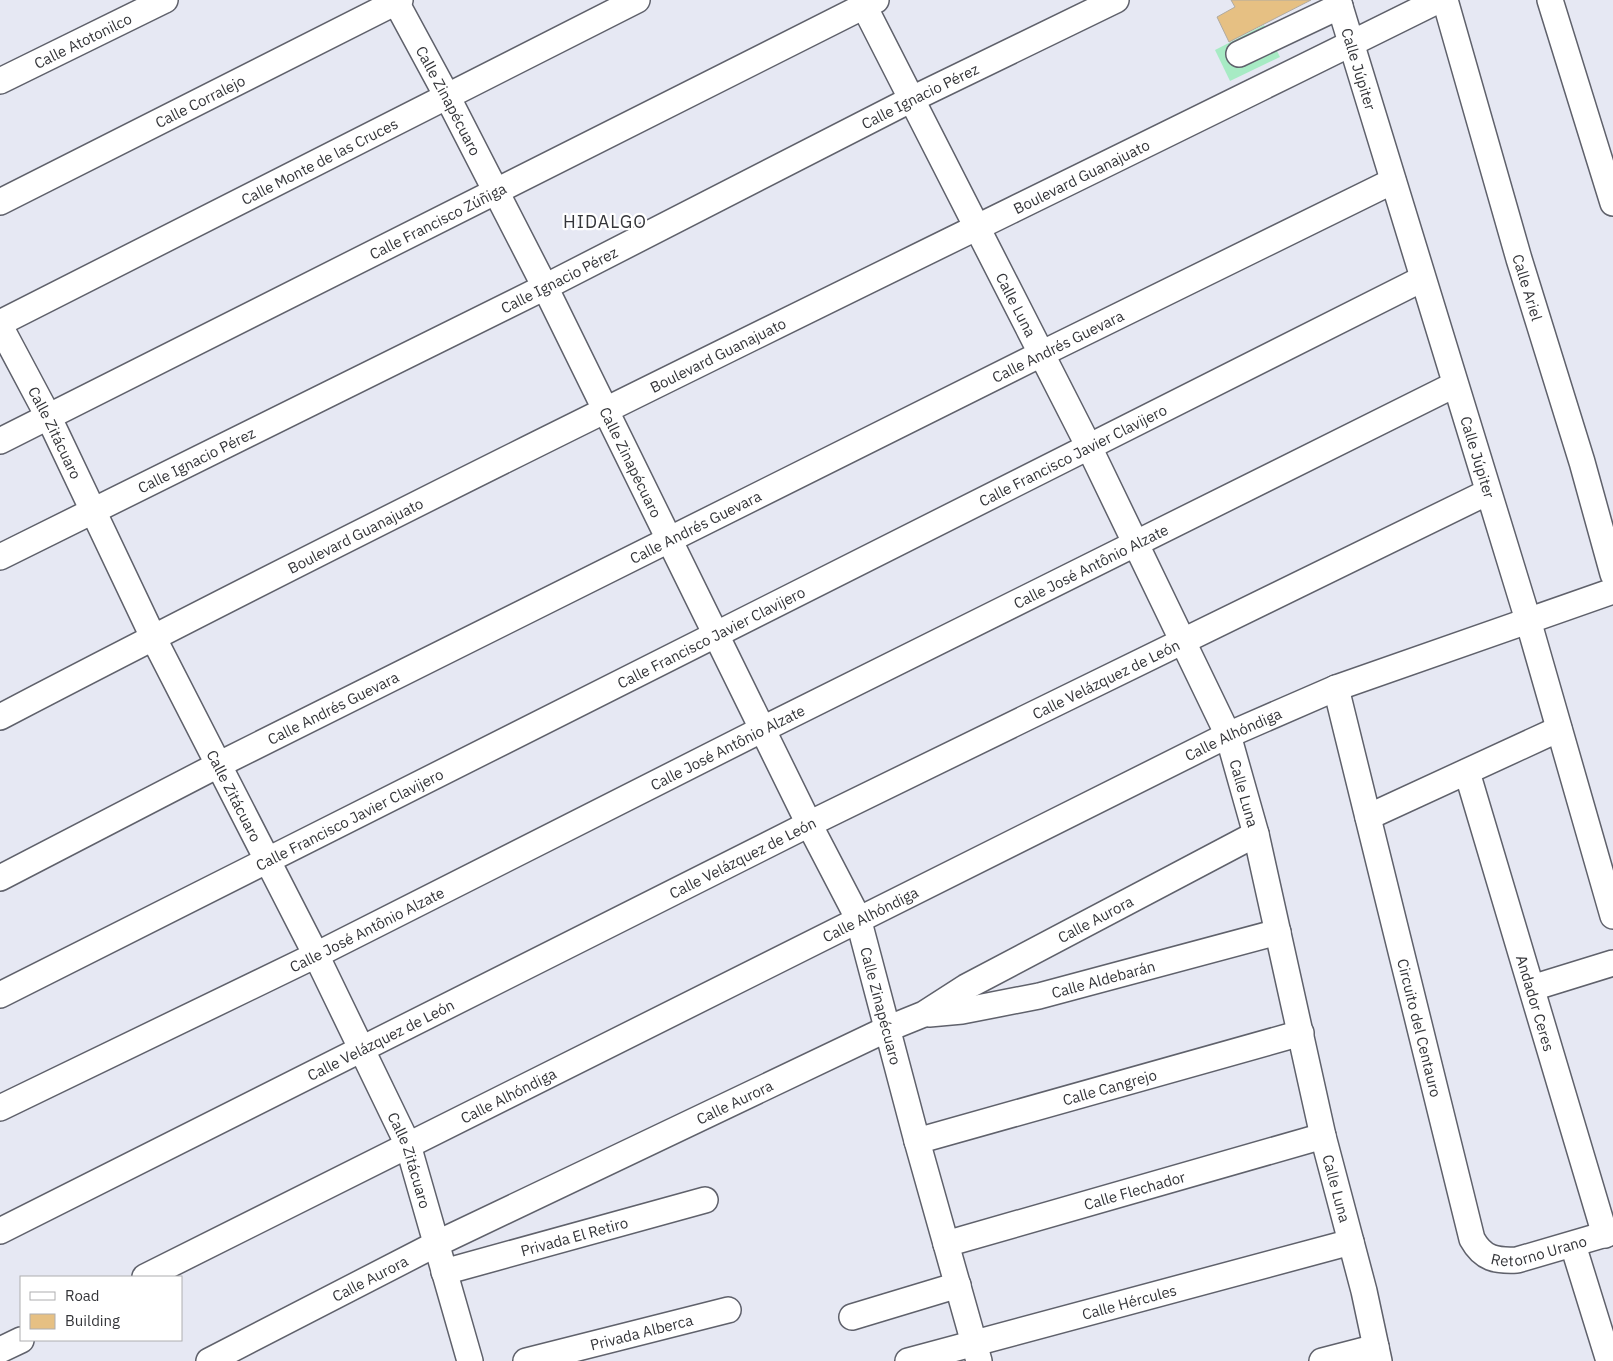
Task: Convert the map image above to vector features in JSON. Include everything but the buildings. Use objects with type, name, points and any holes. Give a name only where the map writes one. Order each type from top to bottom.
[{"type":"street","name":"Calle Atotonilco","points":[[0,81],[166,0]]},
{"type":"street","name":"Calle Monte de las Cruces","points":[[0,325],[637,0]]},
{"type":"street","name":"Calle Ignacio Pérez","points":[[0,557],[544,286],[910,100],[1116,0]]},
{"type":"street","name":"Boulevard Guanajuato","points":[[0,717],[153,637],[606,410],[976,226],[1439,0]]},
{"type":"street","name":"Calle Ariel","points":[[1445,0],[1519,259],[1582,462],[1613,574]]},
{"type":"street","points":[[1550,0],[1613,203]]},
{"type":"street","name":"Calle Zinapécuaro","points":[[397,1],[544,286],[809,824],[858,918],[917,1141],[977,1352]]},
{"type":"street","name":"Calle Corralejo","points":[[0,202],[397,1]]},
{"type":"street","name":"Calle Luna","points":[[867,2],[910,100],[1136,542],[1228,735],[1256,834],[1323,1136],[1351,1242],[1377,1354]]},
{"type":"street","name":"Calle Francisco Zúñiga","points":[[0,441],[867,2]]},
{"type":"street","name":"Calle Júpiter","points":[[1339,3],[1454,385],[1528,620],[1613,916]]},
{"type":"street","points":[[1239,54],[1339,3]]},
{"type":"street","name":"Calle Andrés Guevara","points":[[0,878],[218,765],[1041,354],[1393,181]]},
{"type":"street","name":"Calle Francisco Javier Clavijero","points":[[0,995],[1422,279]]},
{"type":"street","name":"Calle Zitácuaro","points":[[0,325],[94,510],[153,637],[316,956],[408,1144],[470,1361]]},
{"type":"street","name":"Calle José Antônio Alzate","points":[[0,1108],[316,956],[763,729],[1454,385]]},
{"type":"street","name":"Calle Velázquez de León","points":[[0,1232],[809,824],[1488,492]]},
{"type":"street","name":"Calle Alhóndiga","points":[[147,1276],[858,918],[1228,735],[1336,688],[1613,591]]},
{"type":"street","name":"Circuito del Centauro","points":[[1336,688],[1420,1035],[1472,1239]]},
{"type":"street","points":[[1368,817],[1559,729]]},
{"type":"street","name":"Andador Ceres","points":[[1467,772],[1609,1234]]},
{"type":"street","name":"Calle Aurora","points":[[209,1361],[436,1244],[887,1029],[924,1014],[966,988],[1256,834]]},
{"type":"street","name":"Calle Aldebarán","points":[[924,1014],[962,1010],[1039,996],[1278,932]]},
{"type":"street","points":[[1532,988],[1613,963]]},
{"type":"street","name":"Calle Cangrejo","points":[[917,1141],[1301,1032]]},
{"type":"street","name":"Calle Flechador","points":[[946,1244],[1323,1136]]},
{"type":"street","name":"Privada El Retiro","points":[[444,1272],[705,1200]]},
{"type":"street","name":"Retorno Urano","points":[[1472,1239],[1483,1254],[1491,1259],[1503,1261],[1517,1260],[1609,1234]]},
{"type":"street","name":"Calle Hércules","points":[[908,1361],[977,1352],[1351,1242]]},
{"type":"street","points":[[1573,1245],[1609,1361]]},
{"type":"street","points":[[852,1317],[958,1285]]},
{"type":"street","name":"Privada Alberca","points":[[526,1361],[728,1310]]},
{"type":"street","points":[[0,1350],[20,1340]]},
{"type":"street","points":[[1322,1361],[1377,1354]]},
{"type":"green space","points":[[1264,25],[1280,57],[1230,81],[1215,50]]},
{"type":"district","name":"HIDALGO","points":[[605,221]]}]
